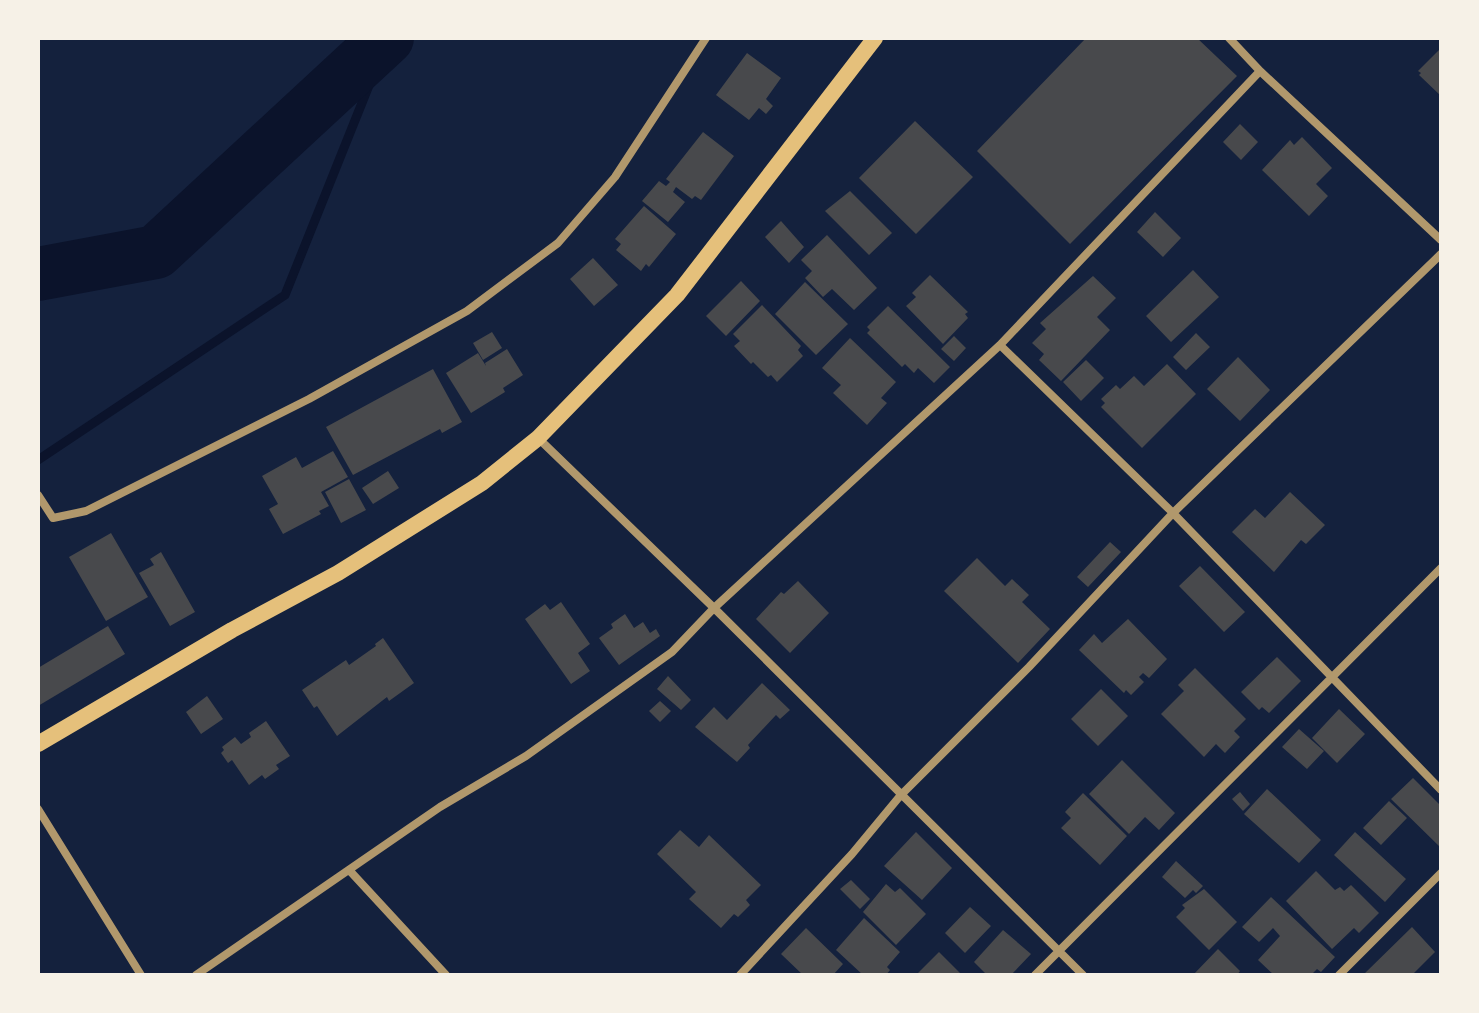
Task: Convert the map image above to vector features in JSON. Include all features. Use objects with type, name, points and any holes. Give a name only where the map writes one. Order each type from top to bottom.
[{"type":"main road","points":[[38,744],[232,630],[338,573],[482,483],[538,438],[677,295],[875,38]]},
{"type":"street","points":[[38,495],[53,518],[86,511],[309,399],[467,311],[558,243],[615,177],[706,38]]},
{"type":"street","points":[[1229,38],[1260,71],[1441,240]]},
{"type":"street","points":[[196,975],[440,807],[526,756],[672,652],[714,608],[1000,345],[1260,71]]},
{"type":"street","points":[[740,975],[852,854],[900,796],[1029,667],[1173,513],[1441,254]]},
{"type":"street","points":[[1000,345],[1173,513],[1441,790]]},
{"type":"street","points":[[538,438],[714,608],[1083,975]]},
{"type":"street","points":[[1035,975],[1441,568]]},
{"type":"street","points":[[38,809],[141,975]]},
{"type":"street","points":[[350,871],[446,975]]},
{"type":"street","points":[[1339,975],[1441,873]]},
{"type":"building","points":[[1086,38],[1197,38],[1237,76],[1070,244],[977,151]]},
{"type":"building","points":[[1441,48],[1441,96],[1418,71]]},
{"type":"building","points":[[747,53],[781,78],[766,99],[773,106],[766,114],[759,108],[749,120],[716,95]]},
{"type":"building","points":[[915,121],[973,177],[916,234],[859,178]]},
{"type":"building","points":[[1240,124],[1258,142],[1241,160],[1223,142]]},
{"type":"building","points":[[703,132],[734,156],[701,200],[695,196],[692,199],[676,187],[673,192],[685,202],[668,222],[642,201],[659,181],[666,186],[670,182],[666,179]]},
{"type":"building","points":[[1302,137],[1332,168],[1316,184],[1328,196],[1309,216],[1262,170],[1290,140],[1294,145]]},
{"type":"building","points":[[850,191],[892,233],[869,255],[825,211]]},
{"type":"building","points":[[644,206],[676,234],[649,267],[646,264],[641,271],[616,250],[621,244],[615,239]]},
{"type":"building","points":[[1155,212],[1181,238],[1163,257],[1137,232]]},
{"type":"building","points":[[781,221],[804,247],[789,263],[765,237]]},
{"type":"building","points":[[827,235],[877,288],[854,310],[832,289],[823,297],[805,278],[812,271],[801,260]]},
{"type":"building","points":[[593,258],[618,285],[594,306],[570,279]]},
{"type":"building","points":[[1193,270],[1219,297],[1171,342],[1146,316]]},
{"type":"building","points":[[930,275],[968,312],[965,314],[968,318],[943,344],[906,306],[916,297],[912,293]]},
{"type":"building","points":[[1093,276],[1116,298],[1097,317],[1110,330],[1061,381],[1039,360],[1044,354],[1032,343],[1046,329],[1040,323]]},
{"type":"building","points":[[741,281],[760,301],[726,336],[706,316]]},
{"type":"building","points":[[805,282],[848,324],[816,355],[775,314]]},
{"type":"building","points":[[762,305],[801,346],[798,350],[803,356],[777,382],[753,362],[751,364],[734,346],[740,341],[733,334]]},
{"type":"building","points":[[888,306],[950,367],[934,383],[918,368],[914,373],[905,364],[902,367],[867,333],[870,330],[867,327]]},
{"type":"building","points":[[492,332],[502,348],[483,360],[473,343]]},
{"type":"building","points":[[1196,333],[1210,347],[1186,370],[1173,357]]},
{"type":"building","points":[[954,336],[966,348],[954,361],[941,349]]},
{"type":"building","points":[[850,338],[896,382],[881,398],[887,403],[867,425],[833,393],[841,385],[822,368]]},
{"type":"building","points":[[507,349],[523,375],[503,388],[505,392],[471,413],[446,373],[478,353],[486,366],[485,363]]},
{"type":"building","points":[[1238,357],[1270,390],[1240,421],[1207,389]]},
{"type":"building","points":[[1086,360],[1104,378],[1081,401],[1063,382]]},
{"type":"building","points":[[1167,364],[1196,394],[1142,448],[1101,407],[1105,403],[1101,399],[1116,385],[1120,389],[1134,376],[1144,386]]},
{"type":"building","points":[[433,369],[462,422],[442,433],[440,429],[353,475],[326,427]]},
{"type":"building","points":[[333,451],[348,477],[321,492],[329,506],[319,511],[321,514],[283,534],[269,509],[278,504],[262,476],[296,457],[302,468]]},
{"type":"building","points":[[388,471],[399,488],[373,504],[362,488]]},
{"type":"building","points":[[349,479],[366,510],[341,523],[325,492]]},
{"type":"building","points":[[1290,492],[1325,525],[1306,544],[1301,540],[1274,572],[1232,532],[1255,509],[1265,518]]},
{"type":"building","points":[[111,533],[148,597],[106,621],[69,557]]},
{"type":"building","points":[[1110,542],[1121,552],[1088,587],[1077,577]]},
{"type":"building","points":[[161,552],[195,612],[170,626],[139,573],[154,565],[150,559]]},
{"type":"building","points":[[977,558],[1005,586],[1012,579],[1029,595],[1022,602],[1050,629],[1018,663],[944,591]]},
{"type":"building","points":[[1200,566],[1245,612],[1224,632],[1179,586]]},
{"type":"building","points":[[798,581],[829,613],[790,653],[756,619],[781,592],[784,594]]},
{"type":"building","points":[[561,602],[590,644],[578,653],[590,671],[571,684],[525,619],[545,604],[550,610]]},
{"type":"building","points":[[625,614],[634,628],[643,622],[650,633],[656,629],[660,636],[619,665],[599,638]]},
{"type":"building","points":[[1128,619],[1167,659],[1149,678],[1143,673],[1139,677],[1144,682],[1131,695],[1126,690],[1124,693],[1079,650],[1094,634],[1102,643]]},
{"type":"building","points":[[108,626],[125,654],[38,706],[38,668]]},
{"type":"building","points":[[383,638],[414,683],[389,701],[387,697],[337,736],[302,690],[346,660],[349,665]]},
{"type":"building","points":[[1277,657],[1301,681],[1269,713],[1262,707],[1259,710],[1241,692]]},
{"type":"building","points":[[1195,668],[1246,719],[1234,731],[1240,737],[1225,753],[1216,744],[1204,757],[1161,714],[1184,691],[1178,685]]},
{"type":"building","points":[[668,676],[691,700],[681,710],[657,689]]},
{"type":"building","points":[[762,683],[790,710],[780,719],[776,715],[737,762],[695,727],[714,707],[727,720]]},
{"type":"building","points":[[1101,689],[1128,716],[1098,746],[1071,719]]},
{"type":"building","points":[[207,696],[223,719],[201,734],[186,712]]},
{"type":"building","points":[[660,701],[671,711],[660,722],[649,711]]},
{"type":"building","points":[[1339,709],[1365,734],[1337,763],[1312,738]]},
{"type":"building","points":[[266,721],[290,756],[276,765],[279,769],[265,779],[262,775],[249,785],[232,760],[228,763],[221,753],[224,750],[222,747],[235,737],[241,744],[251,737],[249,733]]},
{"type":"building","points":[[1299,729],[1324,751],[1307,769],[1282,747]]},
{"type":"building","points":[[1122,760],[1175,813],[1159,830],[1145,817],[1129,834],[1089,794]]},
{"type":"building","points":[[1413,778],[1441,806],[1441,848],[1391,799]]},
{"type":"building","points":[[1267,789],[1321,840],[1299,863],[1244,814]]},
{"type":"building","points":[[1240,792],[1250,804],[1243,811],[1232,799]]},
{"type":"building","points":[[1083,793],[1127,836],[1100,865],[1061,828],[1071,818],[1065,812]]},
{"type":"building","points":[[1389,801],[1407,818],[1381,845],[1363,828]]},
{"type":"building","points":[[680,830],[699,847],[709,835],[761,885],[746,900],[750,905],[738,917],[734,914],[721,928],[689,899],[696,892],[657,854]]},
{"type":"building","points":[[916,832],[952,868],[922,900],[884,866]]},
{"type":"building","points":[[1355,832],[1406,879],[1385,902],[1334,855]]},
{"type":"building","points":[[1176,861],[1203,886],[1185,898],[1162,877]]},
{"type":"building","points":[[1316,871],[1335,890],[1340,887],[1344,891],[1351,885],[1379,913],[1359,933],[1354,928],[1332,949],[1286,901]]},
{"type":"building","points":[[851,880],[870,899],[860,909],[840,889]]},
{"type":"building","points":[[886,884],[895,892],[900,888],[926,914],[896,945],[863,912]]},
{"type":"building","points":[[1204,889],[1237,922],[1209,950],[1176,917],[1185,908],[1182,905]]},
{"type":"building","points":[[1271,897],[1335,957],[1321,972],[1317,969],[1311,975],[1274,975],[1258,960],[1280,936],[1273,928],[1259,942],[1242,927]]},
{"type":"building","points":[[970,907],[991,926],[965,953],[945,933]]},
{"type":"building","points":[[864,918],[900,952],[887,967],[890,970],[886,975],[863,975],[836,950]]},
{"type":"building","points":[[1412,927],[1435,952],[1412,975],[1363,975]]},
{"type":"building","points":[[806,928],[843,964],[833,975],[803,975],[781,954]]},
{"type":"building","points":[[1003,930],[1031,954],[1011,975],[987,975],[974,962]]},
{"type":"building","points":[[1218,949],[1240,971],[1237,975],[1193,975]]},
{"type":"building","points":[[939,952],[962,975],[916,975]]},
{"type":"waterway","points":[[38,274],[156,252],[387,38]]},
{"type":"waterway","points":[[38,460],[285,295],[388,38]]}]
